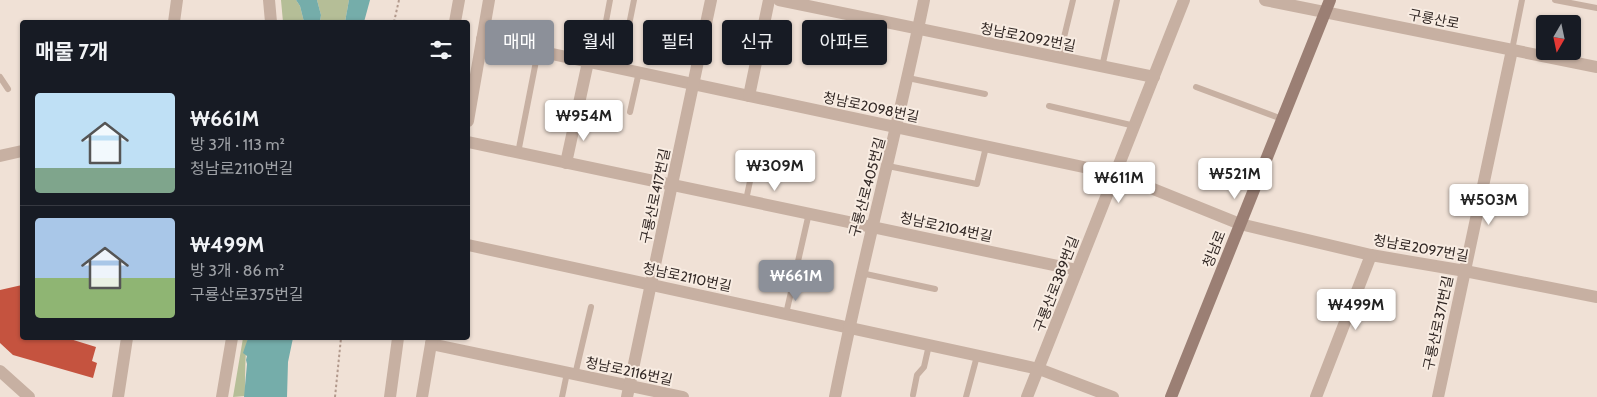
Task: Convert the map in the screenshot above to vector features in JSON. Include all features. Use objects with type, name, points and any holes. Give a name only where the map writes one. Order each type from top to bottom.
[{"type":"main road","name":"청남로","points":[[1171,397],[1330,0]]},
{"type":"street","points":[[174,20],[177,0]]},
{"type":"street","points":[[269,0],[271,20]]},
{"type":"street","points":[[455,20],[460,0]]},
{"type":"street","points":[[470,109],[489,0]]},
{"type":"street","name":"구룡산로417번길","points":[[628,392],[711,0]]},
{"type":"street","points":[[749,96],[769,0]]},
{"type":"street","name":"청남로2092번길","points":[[779,0],[799,2],[918,30],[1154,77]]},
{"type":"street","name":"구룡산로405번길","points":[[835,397],[848,328],[871,226],[897,129],[924,0]]},
{"type":"street","name":"구룡산로389번길","points":[[1027,397],[1184,0]]},
{"type":"street","name":"구룡산로","points":[[1265,0],[1597,67]]},
{"type":"street","name":"구룡산로371번길","points":[[1438,397],[1512,50]]},
{"type":"street","points":[[566,163],[576,115],[592,65]]},
{"type":"street","name":"청남로2098번길","points":[[603,65],[897,129],[1116,174],[1240,224]]},
{"type":"street","name":"청남로2104번길","points":[[470,142],[1077,270]]},
{"type":"street","points":[[0,156],[20,151]]},
{"type":"street","name":"청남로2097번길","points":[[1240,224],[1371,255],[1465,270],[1597,297]]},
{"type":"street","name":"청남로2110번길","points":[[470,245],[1039,369],[1113,397]]},
{"type":"street","points":[[1316,397],[1371,255]]},
{"type":"street","points":[[118,397],[126,340]]},
{"type":"street","points":[[222,397],[232,340]]},
{"type":"street","points":[[390,397],[398,340]]},
{"type":"street","points":[[422,397],[432,341]]},
{"type":"street","name":"청남로2116번길","points":[[432,341],[571,374],[628,392],[679,397]]},
{"type":"street","points":[[0,372],[29,397]]},
{"type":"lane","points":[[605,20],[610,0]]},
{"type":"lane","points":[[630,20],[634,0]]},
{"type":"lane","points":[[1058,58],[1073,0]]},
{"type":"lane","points":[[1102,67],[1117,0]]},
{"type":"lane","points":[[1512,50],[1522,0]]},
{"type":"lane","points":[[1555,0],[1597,8]]},
{"type":"lane","points":[[518,153],[535,65]]},
{"type":"lane","points":[[630,112],[639,72]]},
{"type":"lane","points":[[0,77],[8,89]]},
{"type":"lane","points":[[908,78],[985,94]]},
{"type":"lane","points":[[1196,87],[1282,119]]},
{"type":"lane","points":[[1049,106],[1135,126]]},
{"type":"lane","points":[[888,166],[977,184],[986,147]]},
{"type":"lane","points":[[746,200],[756,153]]},
{"type":"lane","points":[[786,314],[809,213]]},
{"type":"lane","points":[[861,273],[935,289]]},
{"type":"lane","name":"청남로2116번길","points":[[562,397],[571,374],[590,308]]},
{"type":"lane","points":[[913,395],[917,374],[924,367],[929,345]]},
{"type":"lane","points":[[966,397],[977,356]]},
{"type":"path","points":[[395,20],[400,1]]},
{"type":"path","points":[[334,397],[341,340]]},
{"type":"green space","points":[[281,0],[296,0],[300,6],[304,20],[283,20]]},
{"type":"green space","points":[[317,0],[349,0],[345,20],[320,20],[321,15]]},
{"type":"green space","points":[[243,340],[248,340],[245,396],[233,397]]},
{"type":"water","points":[[296,0],[317,0],[321,15],[320,20],[304,20],[300,6]]},
{"type":"water","points":[[349,0],[370,0],[365,20],[345,20]]},
{"type":"water","points":[[247,340],[293,340],[288,362],[287,397],[244,397],[247,356],[243,353]]},
{"type":"building","points":[[20,285],[20,340],[73,340],[96,347],[92,361],[97,363],[93,378],[13,355],[0,343],[0,290]]}]
